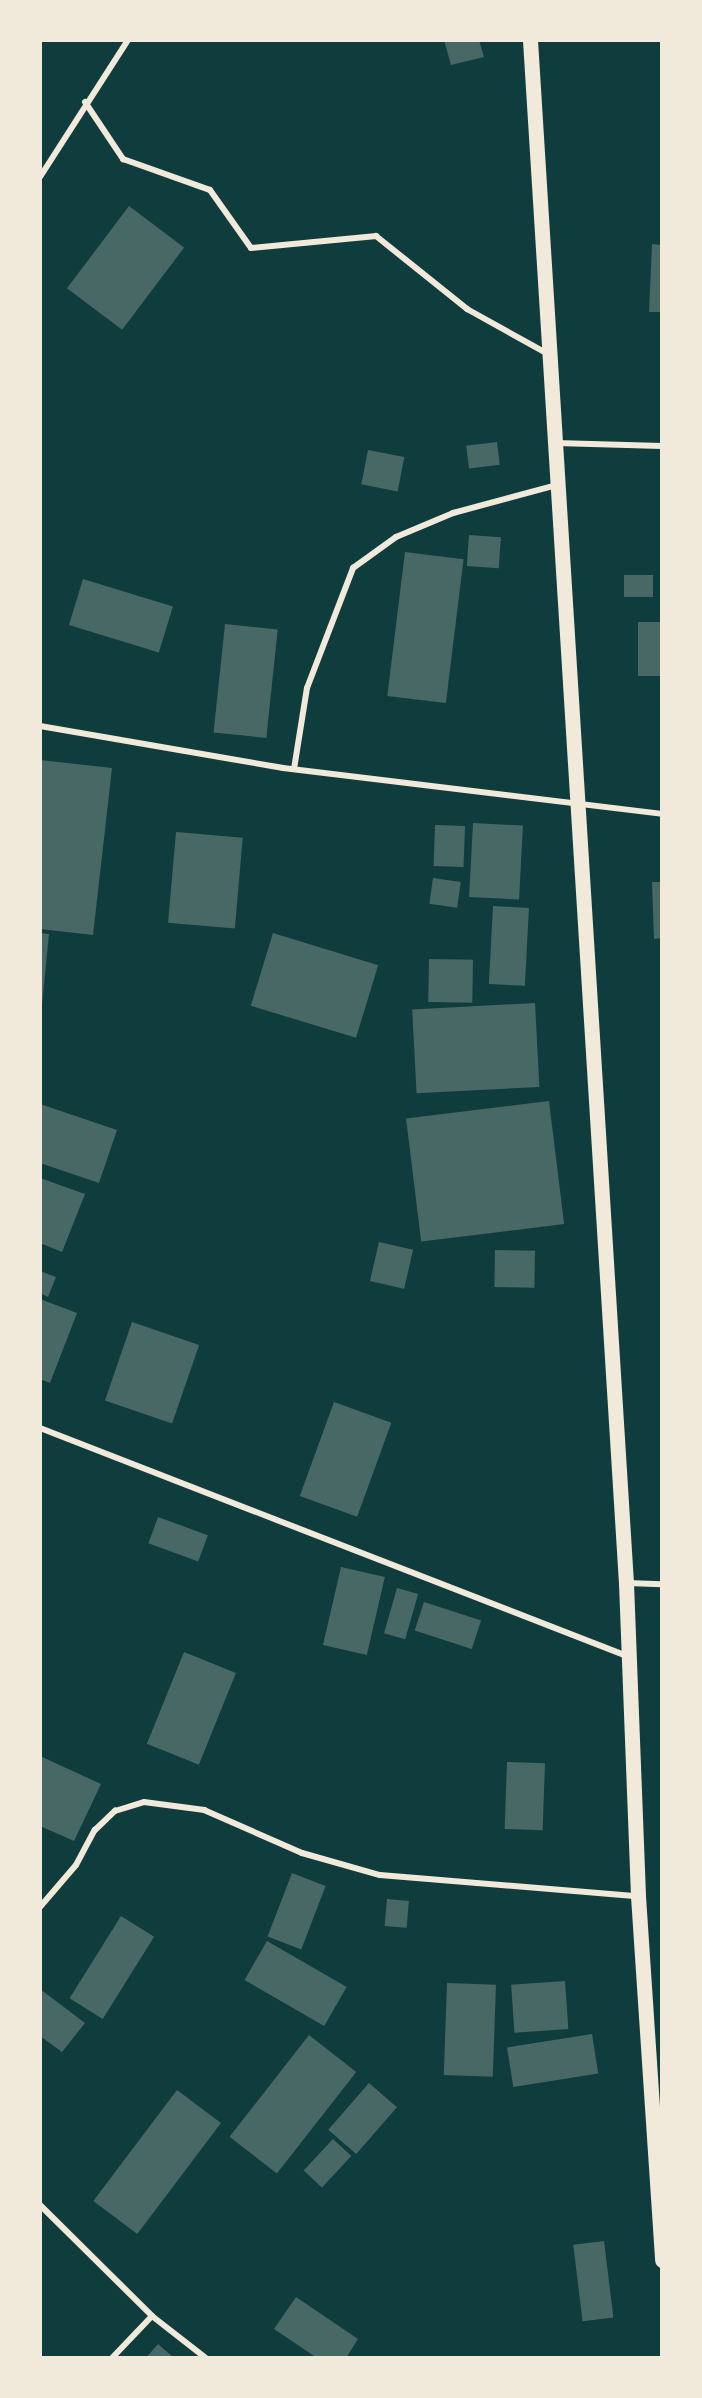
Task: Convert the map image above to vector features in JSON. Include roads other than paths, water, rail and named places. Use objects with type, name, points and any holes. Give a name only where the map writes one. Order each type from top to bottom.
[{"type":"main road","points":[[530,40],[575,803],[626,1583],[638,1896],[660,2202],[662,2260]]},
{"type":"street","points":[[40,177],[85,102],[128,40]]},
{"type":"street","points":[[85,102],[123,159],[210,190],[251,248],[376,236],[467,309],[549,354]]},
{"type":"street","points":[[555,443],[662,446]]},
{"type":"street","points":[[294,769],[307,688],[353,568],[396,537],[453,513],[557,485]]},
{"type":"street","points":[[40,726],[294,769],[662,814]]},
{"type":"street","points":[[40,1428],[629,1656]]},
{"type":"street","points":[[626,1583],[662,1584]]},
{"type":"street","points":[[40,1907],[76,1865],[95,1830],[116,1811],[144,1802],[204,1810],[302,1853],[380,1875],[638,1896]]},
{"type":"street","points":[[40,2205],[152,2316],[206,2358]]},
{"type":"street","points":[[112,2358],[152,2316]]}]
